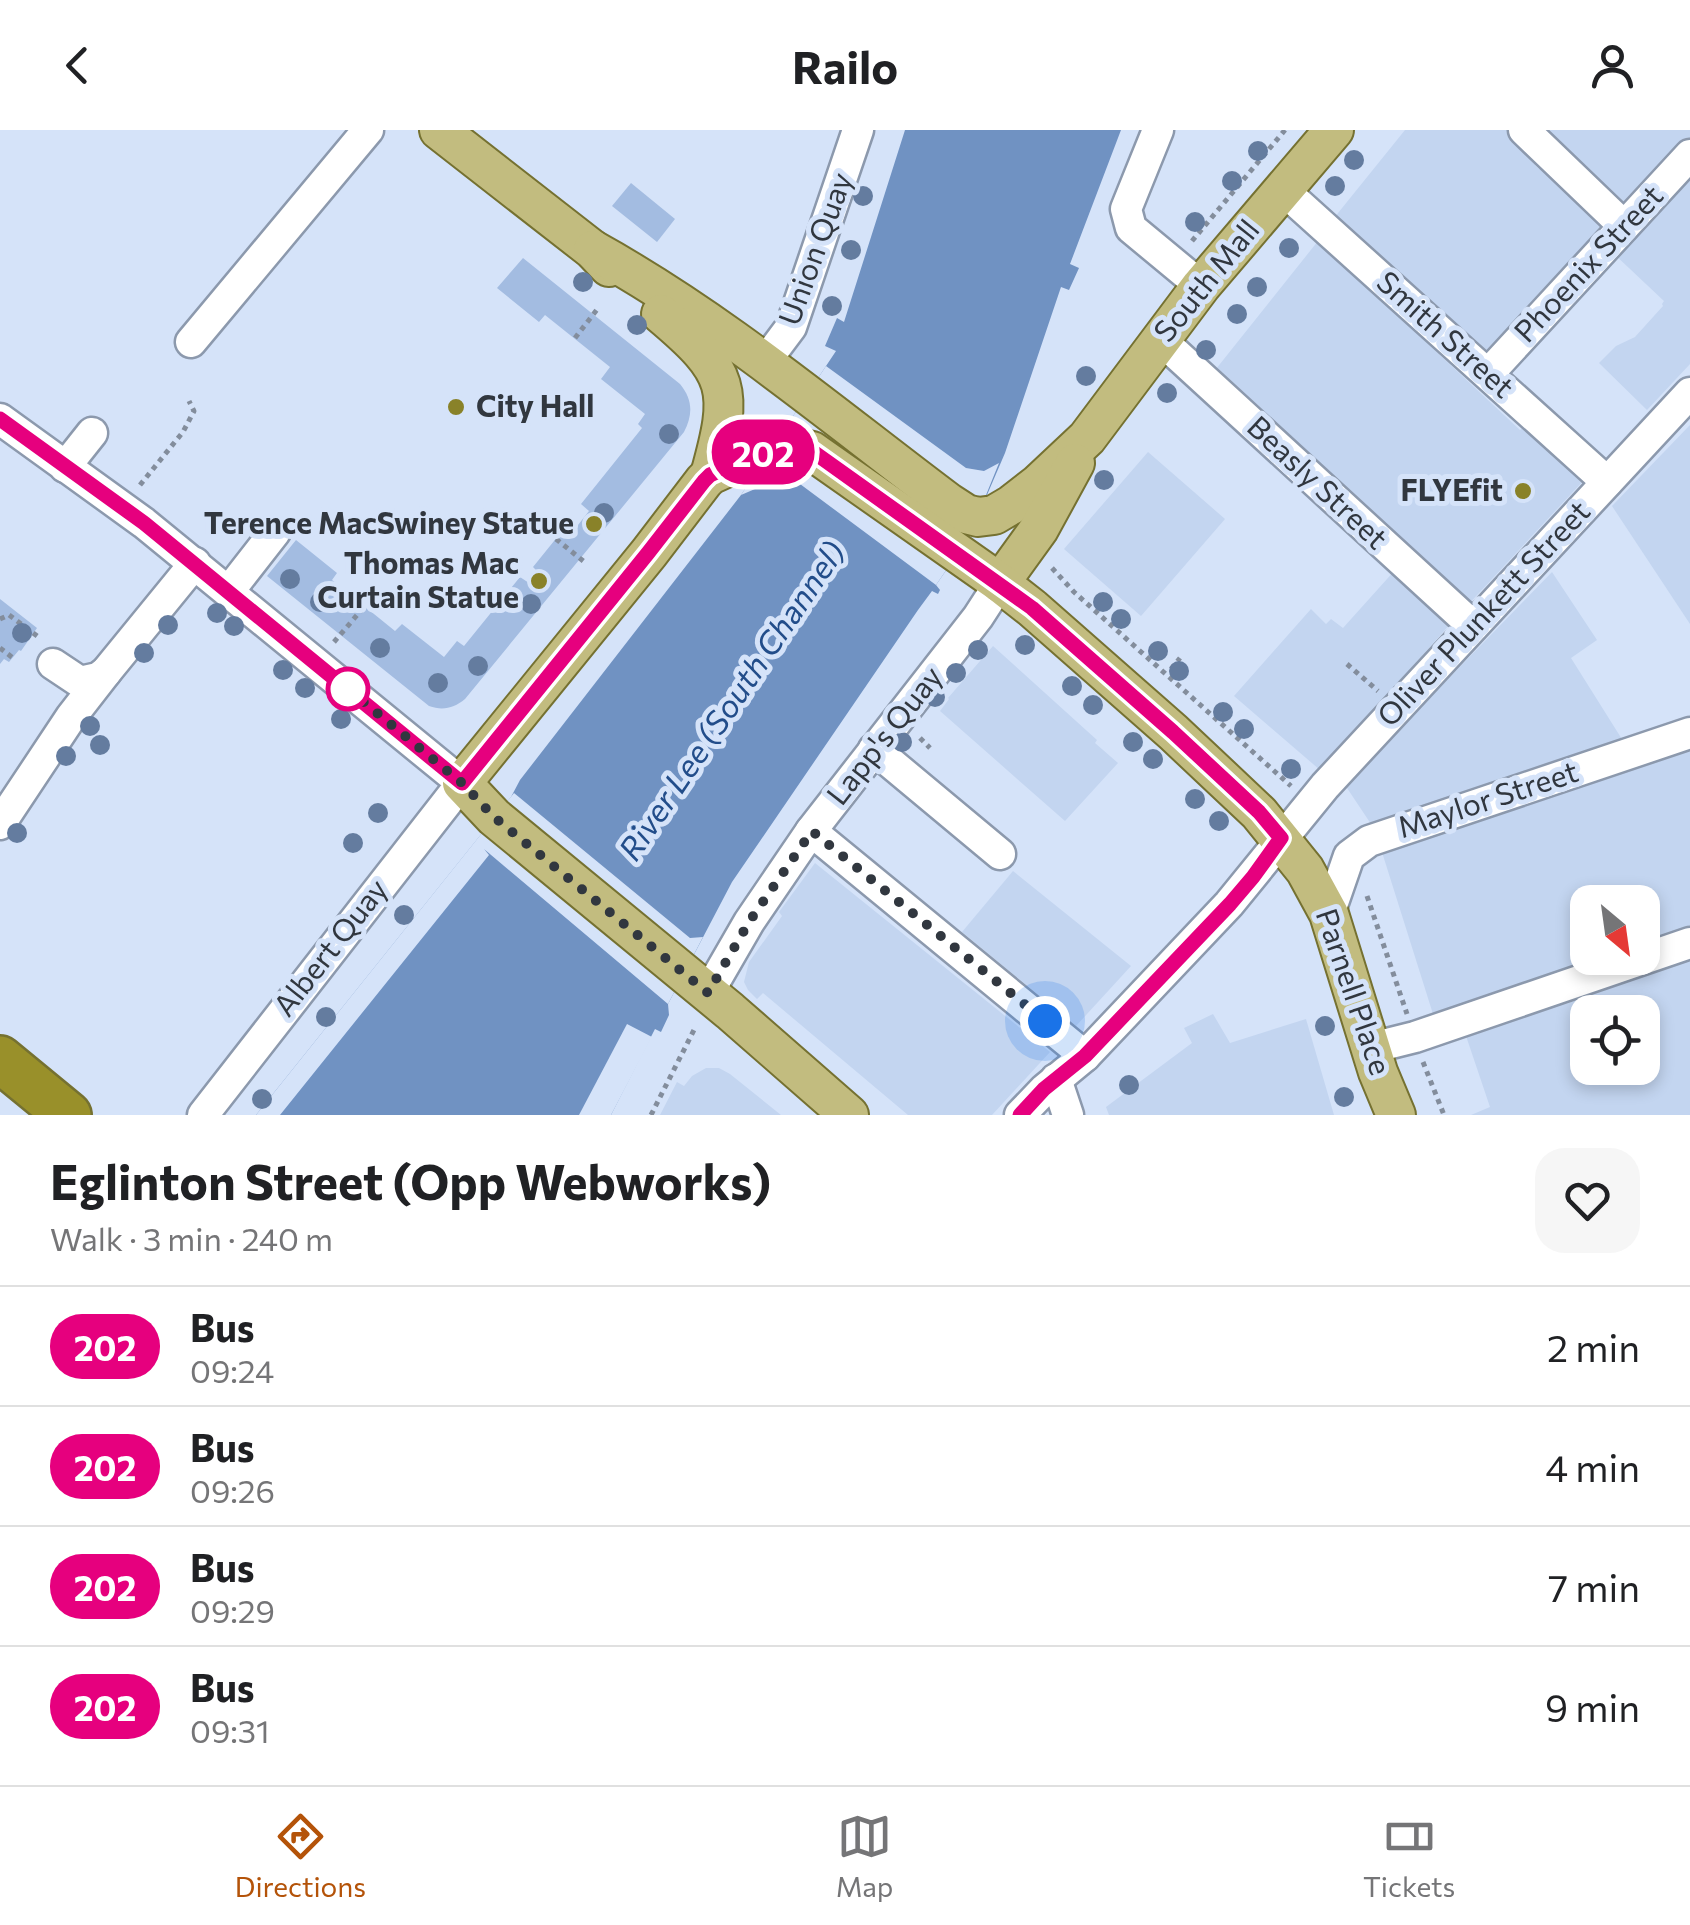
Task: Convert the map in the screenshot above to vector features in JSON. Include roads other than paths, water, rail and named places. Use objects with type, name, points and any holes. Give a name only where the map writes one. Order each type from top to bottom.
[{"type":"highway","points":[[1,1059],[68,1115]]},
{"type":"main road","points":[[438,130],[593,250],[699,347],[724,390],[725,411],[710,475],[462,783],[494,817],[696,998],[849,1115]]},
{"type":"main road","name":"South Mall","points":[[764,363],[948,503],[966,514],[994,515],[1038,484],[1087,438],[1160,339],[1188,274],[1282,188],[1334,130]]},
{"type":"main road","points":[[593,250],[704,318],[764,363]]},
{"type":"main road","name":"South Mall","points":[[1000,583],[1058,498],[1087,438]]},
{"type":"main road","name":"Parnell Place","points":[[710,475],[772,448],[812,451],[1032,608],[1259,812],[1317,888],[1329,914],[1396,1115]]},
{"type":"street","points":[[192,342],[368,130]]},
{"type":"street","name":"Union Quay","points":[[764,363],[791,327],[858,130]]},
{"type":"street","points":[[1158,130],[1126,216],[1131,228],[1188,274]]},
{"type":"street","points":[[1524,130],[1624,226]]},
{"type":"street","name":"Phoenix Street","points":[[1488,374],[1690,154]]},
{"type":"street","name":"Smith Street","points":[[1282,188],[1607,482]]},
{"type":"street","name":"Beasly Street","points":[[1160,339],[1473,626]]},
{"type":"street","name":"Oliver Plunkett Street","points":[[1020,1115],[1085,1056],[1230,904],[1311,802],[1690,393]]},
{"type":"street","points":[[58,461],[84,427]]},
{"type":"street","points":[[5,434],[58,461],[122,506],[462,783]]},
{"type":"street","points":[[229,591],[275,532]]},
{"type":"street","points":[[0,824],[70,717],[195,563]]},
{"type":"street","name":"Lapp's Quay","points":[[696,998],[812,831],[978,618],[1000,583]]},
{"type":"street","points":[[53,664],[80,682],[106,672]]},
{"type":"street","name":"Maylor Street","points":[[1329,914],[1352,854],[1365,843],[1690,733]]},
{"type":"street","points":[[874,749],[1000,854]]},
{"type":"street","name":"Albert Quay","points":[[202,1115],[462,783]]},
{"type":"street","points":[[812,831],[1085,1056]]},
{"type":"street","points":[[1371,1048],[1415,1038],[1690,943]]},
{"type":"street","points":[[1056,1079],[1068,1115]]},
{"type":"water","name":"River Lee (South Channel)","points":[[905,130],[1121,130],[1070,264],[1079,268],[1069,290],[1061,287],[1005,453],[969,537],[936,585],[938,594],[932,591],[918,610],[732,882],[668,1004],[669,1015],[661,1032],[655,1029],[611,1115],[256,1115],[511,797],[520,780],[741,495],[836,351],[825,346],[837,318],[844,322]]},
{"type":"place","name":"City Hall","points":[[456,407]]},
{"type":"place","name":"FLYEfit","points":[[1523,491]]},
{"type":"place","name":"Terence MacSwiney Statue","points":[[594,524]]},
{"type":"place","name":"Thomas Mac Curtain Statue","points":[[539,581]]}]
